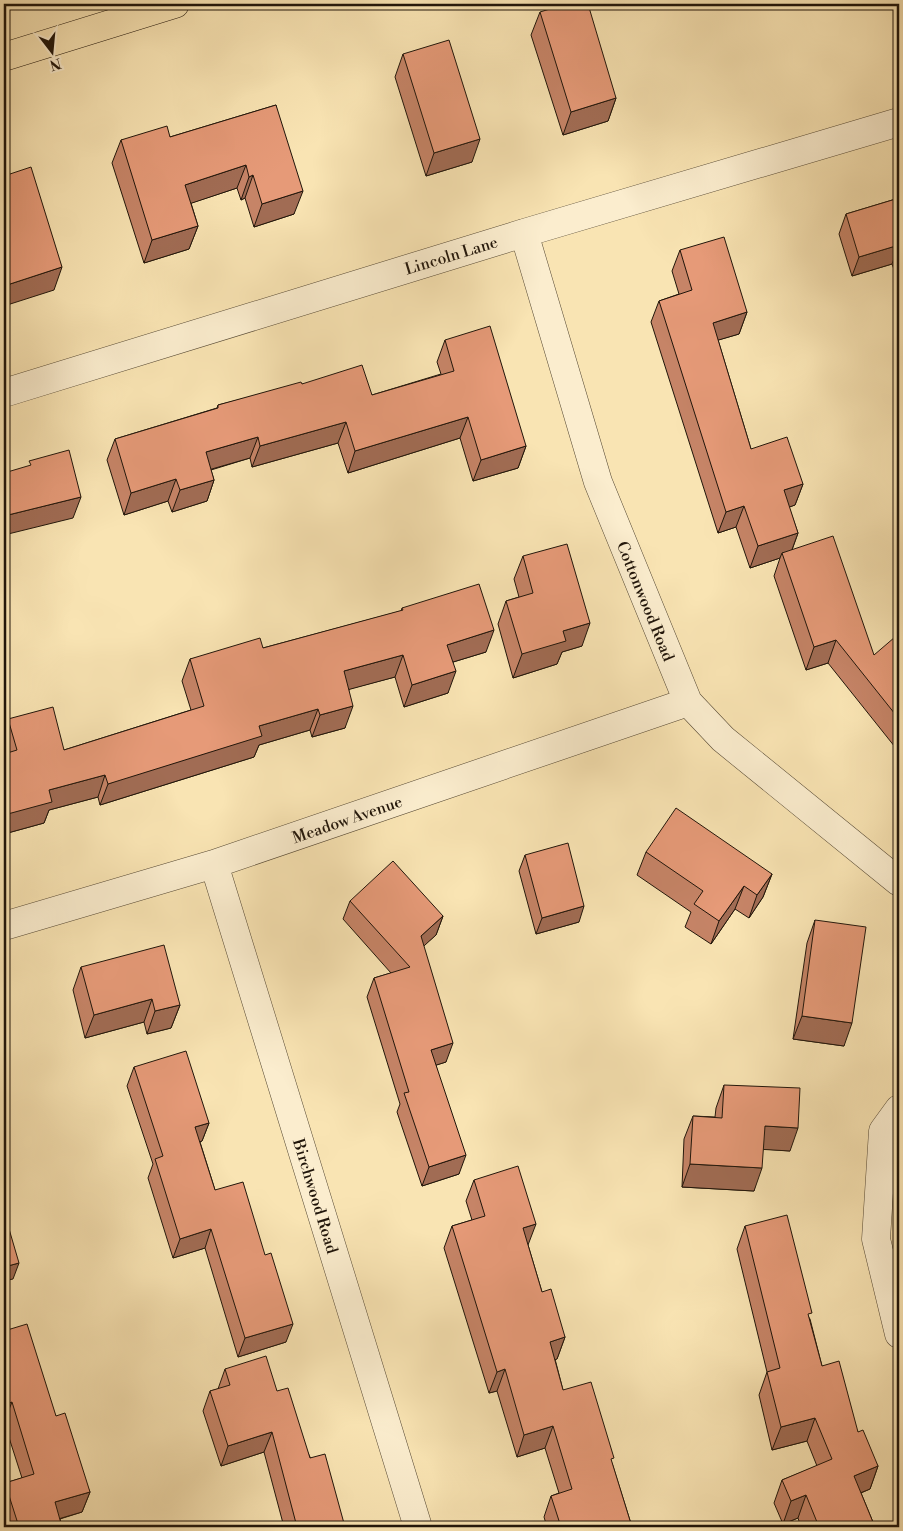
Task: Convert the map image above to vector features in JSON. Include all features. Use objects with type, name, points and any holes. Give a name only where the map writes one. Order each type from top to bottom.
[{"type":"main road","points":[[4,57],[175,4]]},
{"type":"street","name":"Lincoln Lane","points":[[4,393],[524,233],[899,122]]},
{"type":"street","name":"Cottonwood Road","points":[[524,233],[598,482],[688,702],[723,739],[899,882]]},
{"type":"street","name":"Meadow Avenue","points":[[4,926],[214,864],[688,702]]},
{"type":"street","name":"Birchwood Road","points":[[214,864],[418,1527]]},
{"type":"street","points":[[899,1109],[883,1132],[876,1239],[899,1334]]},
{"type":"building","points":[[566,4],[588,4],[616,98],[571,112],[540,12]]},
{"type":"building","points":[[449,40],[480,139],[434,153],[403,54]]},
{"type":"building","points":[[276,105],[303,191],[262,204],[253,175],[249,177],[246,165],[185,185],[198,226],[152,240],[121,140],[167,126],[170,137]]},
{"type":"building","points":[[31,167],[62,267],[4,286],[4,176]]},
{"type":"building","points":[[899,198],[899,245],[859,257],[846,214]]},
{"type":"building","points":[[724,237],[747,312],[713,323],[751,449],[787,437],[803,484],[784,490],[798,533],[758,546],[744,506],[726,512],[659,301],[692,290],[680,250]]},
{"type":"building","points":[[490,326],[526,446],[481,460],[468,417],[355,451],[346,422],[260,446],[258,437],[206,452],[214,480],[180,490],[176,479],[131,493],[115,439],[218,408],[218,405],[301,382],[302,384],[362,365],[372,395],[454,371],[445,340]]},
{"type":"building","points":[[69,450],[81,497],[4,516],[4,473],[31,465],[29,461]]},
{"type":"building","points":[[833,536],[874,655],[895,637],[899,642],[899,719],[836,640],[814,647],[782,553]]},
{"type":"building","points":[[567,544],[590,623],[563,631],[566,641],[522,654],[506,601],[533,593],[523,556]]},
{"type":"building","points":[[479,584],[494,630],[447,645],[456,671],[412,685],[403,655],[344,671],[353,706],[320,715],[318,709],[259,726],[262,736],[108,784],[105,775],[49,790],[52,802],[4,815],[4,754],[17,750],[8,719],[53,707],[64,750],[204,706],[190,659],[260,638],[263,648],[403,610],[402,608]]},
{"type":"building","points":[[676,808],[772,874],[757,895],[744,886],[719,921],[694,904],[703,891],[646,852]]},
{"type":"building","points":[[568,843],[584,906],[542,918],[525,855]]},
{"type":"building","points":[[393,861],[443,916],[421,936],[453,1043],[431,1050],[466,1155],[429,1167],[404,1093],[409,1092],[374,978],[410,967],[350,901]]},
{"type":"building","points":[[815,920],[866,927],[852,1023],[802,1016]]},
{"type":"building","points":[[164,945],[180,1005],[155,1011],[152,999],[94,1015],[81,967]]},
{"type":"building","points":[[186,1051],[209,1123],[195,1127],[215,1190],[243,1182],[265,1255],[271,1253],[293,1324],[245,1338],[211,1229],[180,1239],[155,1159],[163,1156],[134,1067]]},
{"type":"building","points":[[724,1085],[800,1088],[798,1128],[765,1126],[762,1168],[690,1164],[693,1116],[722,1118]]},
{"type":"building","points":[[518,1166],[536,1224],[523,1228],[542,1292],[551,1289],[565,1337],[550,1342],[563,1390],[591,1382],[614,1458],[611,1459],[632,1527],[561,1527],[551,1496],[572,1489],[553,1426],[524,1435],[505,1369],[497,1372],[452,1226],[485,1216],[474,1180]]},
{"type":"building","points":[[787,1215],[812,1313],[808,1314],[822,1366],[839,1361],[858,1432],[863,1430],[878,1466],[854,1476],[875,1527],[819,1527],[806,1495],[791,1501],[782,1480],[832,1459],[815,1418],[781,1427],[767,1372],[780,1368],[745,1226]]},
{"type":"building","points":[[7,1222],[19,1263],[4,1267],[4,1223]]},
{"type":"building","points":[[27,1324],[56,1416],[65,1413],[90,1492],[55,1502],[62,1527],[19,1527],[5,1483],[34,1474],[12,1402],[4,1405],[4,1331]]},
{"type":"building","points":[[266,1356],[277,1391],[288,1388],[310,1458],[325,1454],[345,1527],[297,1527],[272,1432],[228,1446],[210,1391],[230,1385],[225,1369]]}]
